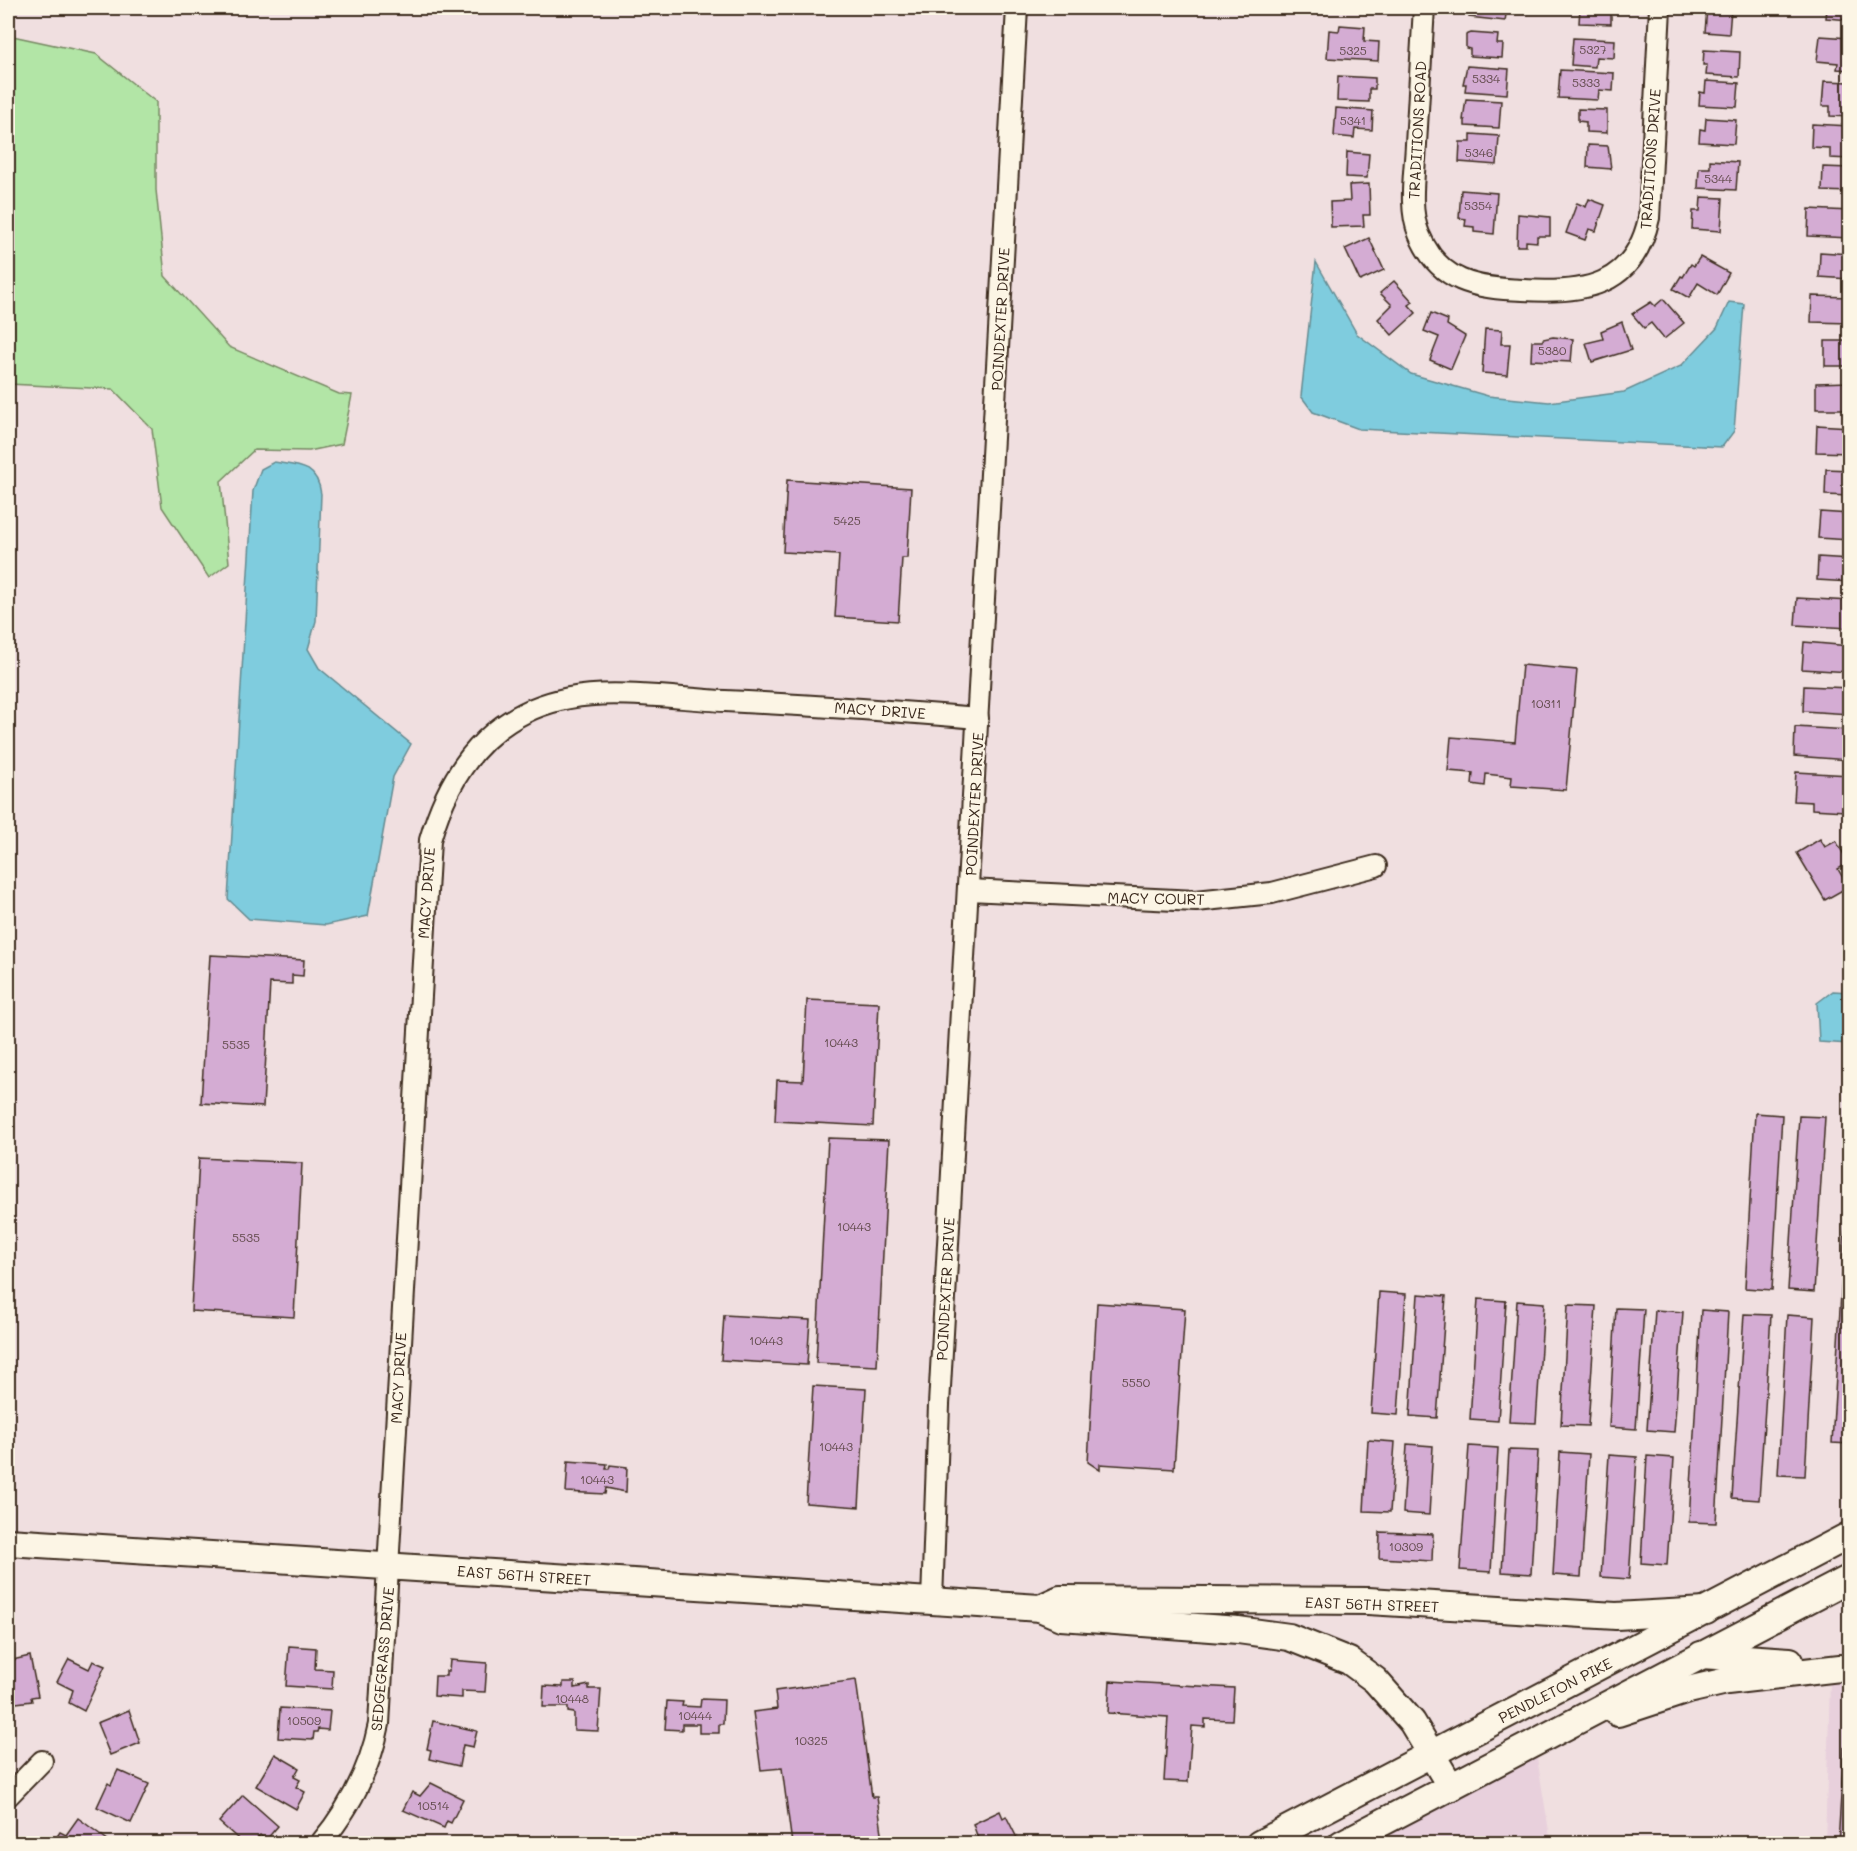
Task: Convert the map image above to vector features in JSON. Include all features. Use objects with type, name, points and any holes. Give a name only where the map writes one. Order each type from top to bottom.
[{"type":"main road","name":"PENDLETON PIKE","points":[[1259,1844],[1850,1535]]},
{"type":"main road","name":"EAST 56TH STREET","points":[[8,1542],[1040,1608],[1061,1617],[1238,1630],[1289,1637],[1348,1661],[1375,1680],[1412,1722],[1451,1786]]},
{"type":"main road","points":[[1341,1844],[1850,1578]]},
{"type":"main road","name":"EAST 56TH STREET","points":[[1040,1608],[1060,1599],[1205,1599],[1368,1602],[1616,1616],[1706,1611]]},
{"type":"main road","points":[[1701,1655],[1810,1663],[1845,1668]]},
{"type":"main road","points":[[1552,1734],[1688,1690],[1744,1678],[1845,1668]]},
{"type":"street","name":"POINDEXTER DRIVE","points":[[932,1601],[939,1405],[1017,8]]},
{"type":"street","name":"TRADITIONS ROAD","points":[[1424,8],[1413,198],[1419,234],[1438,264],[1460,280],[1486,288],[1558,293]]},
{"type":"street","name":"TRADITIONS DRIVE","points":[[1558,293],[1594,287],[1610,278],[1630,260],[1644,237],[1649,218],[1660,8]]},
{"type":"street","name":"MACY DRIVE","points":[[390,1567],[394,1438],[430,840],[437,816],[461,765],[494,734],[524,713],[578,695],[822,706],[978,718]]},
{"type":"street","name":"MACY COURT","points":[[969,890],[1196,901],[1272,893],[1376,866]]},
{"type":"street","name":"SEDGEGRASS DRIVE","points":[[320,1844],[354,1797],[375,1743],[380,1712],[390,1567]]},
{"type":"street","points":[[8,1796],[42,1761]]},
{"type":"shaded area","points":[[1830,1682],[1849,1683],[1849,1843],[1825,1844]]},
{"type":"shaded area","points":[[1537,1758],[1551,1843],[1367,1844],[1502,1772]]},
{"type":"green space","points":[[8,35],[96,54],[156,102],[156,190],[165,276],[229,347],[339,394],[352,395],[342,444],[309,451],[254,450],[221,481],[229,563],[209,578],[162,507],[152,429],[113,389],[8,384]]},
{"type":"water","points":[[1316,262],[1357,334],[1411,374],[1488,396],[1549,402],[1624,392],[1681,366],[1717,328],[1729,302],[1744,304],[1734,431],[1722,447],[1359,429],[1313,412],[1301,396]]},
{"type":"water","points":[[274,462],[299,466],[311,472],[316,477],[321,494],[316,621],[308,649],[319,668],[411,744],[393,777],[368,916],[326,925],[249,919],[228,899],[253,491],[261,469]]},
{"type":"water","points":[[1833,991],[1849,992],[1849,1044],[1819,1042],[1817,1003]]},
{"type":"building","points":[[1470,8],[1507,8],[1505,21],[1469,17]]},
{"type":"building","points":[[1580,8],[1616,8],[1616,13],[1611,13],[1611,24],[1579,23]]},
{"type":"building","points":[[1707,8],[1731,9],[1729,34],[1705,32]]},
{"type":"building","points":[[1827,8],[1850,8],[1850,20],[1826,18]]},
{"type":"building","points":[[1340,25],[1365,27],[1364,41],[1379,42],[1378,61],[1327,58],[1329,30],[1339,31]]},
{"type":"building","points":[[1471,33],[1498,35],[1497,44],[1503,44],[1502,58],[1470,56],[1470,49],[1466,48],[1466,35]]},
{"type":"building","points":[[1820,36],[1850,38],[1850,70],[1837,69],[1838,63],[1817,61]]},
{"type":"building","points":[[1573,38],[1615,40],[1614,58],[1596,57],[1595,67],[1571,65]]},
{"type":"building","points":[[1704,50],[1740,52],[1739,77],[1706,75],[1707,65],[1703,65]]},
{"type":"building","points":[[1467,66],[1509,69],[1507,94],[1465,91],[1466,84],[1463,84]]},
{"type":"building","points":[[1560,70],[1614,73],[1613,91],[1599,90],[1598,100],[1558,98]]},
{"type":"building","points":[[1338,76],[1375,78],[1375,89],[1369,89],[1369,102],[1337,101]]},
{"type":"building","points":[[1706,81],[1739,83],[1737,107],[1699,105],[1700,92],[1705,93]]},
{"type":"building","points":[[1824,81],[1850,82],[1850,117],[1830,116],[1830,106],[1822,106]]},
{"type":"building","points":[[1466,99],[1501,101],[1499,128],[1465,126],[1465,120],[1463,120]]},
{"type":"building","points":[[1336,108],[1373,111],[1372,130],[1355,129],[1354,138],[1334,136]]},
{"type":"building","points":[[1578,109],[1607,110],[1607,133],[1586,132],[1586,122],[1578,121]]},
{"type":"building","points":[[1706,118],[1736,120],[1734,144],[1699,142],[1700,129],[1705,130]]},
{"type":"building","points":[[1812,124],[1850,126],[1850,159],[1830,158],[1830,148],[1811,147]]},
{"type":"building","points":[[1471,134],[1499,136],[1497,165],[1459,162],[1460,142],[1471,142]]},
{"type":"building","points":[[1588,145],[1608,146],[1611,169],[1587,167]]},
{"type":"building","points":[[1347,152],[1369,154],[1367,178],[1346,177]]},
{"type":"building","points":[[1710,160],[1738,162],[1736,190],[1698,188],[1699,168],[1710,168]]},
{"type":"building","points":[[1823,167],[1850,168],[1850,192],[1822,191]]},
{"type":"building","points":[[1369,184],[1370,215],[1363,215],[1364,226],[1331,227],[1330,202],[1350,201],[1349,185]]},
{"type":"building","points":[[1461,190],[1497,193],[1494,234],[1474,232],[1474,227],[1465,226],[1466,219],[1459,218]]},
{"type":"building","points":[[1701,197],[1723,198],[1721,231],[1692,229],[1693,211],[1700,211]]},
{"type":"building","points":[[1589,199],[1605,205],[1596,231],[1589,229],[1585,240],[1566,233],[1577,203],[1586,207]]},
{"type":"building","points":[[1809,209],[1850,211],[1850,238],[1808,236]]},
{"type":"building","points":[[1518,214],[1550,217],[1550,236],[1537,236],[1537,242],[1526,241],[1526,246],[1517,246]]},
{"type":"building","points":[[1369,238],[1384,270],[1360,281],[1345,249]]},
{"type":"building","points":[[1820,252],[1850,254],[1850,279],[1819,277]]},
{"type":"building","points":[[1700,257],[1729,273],[1717,295],[1698,283],[1689,298],[1673,289],[1691,264],[1694,266]]},
{"type":"building","points":[[1394,281],[1413,302],[1409,305],[1416,313],[1392,335],[1378,319],[1392,305],[1380,293]]},
{"type":"building","points":[[1812,296],[1850,297],[1850,323],[1811,322]]},
{"type":"building","points":[[1663,299],[1684,323],[1664,339],[1651,323],[1644,328],[1632,314],[1651,302],[1655,306]]},
{"type":"building","points":[[1431,313],[1448,320],[1447,325],[1465,336],[1451,369],[1430,360],[1439,337],[1424,331]]},
{"type":"building","points":[[1622,322],[1631,350],[1592,362],[1586,343],[1603,339],[1601,331]]},
{"type":"building","points":[[1485,329],[1502,330],[1501,344],[1510,344],[1507,375],[1482,373]]},
{"type":"building","points":[[1553,337],[1573,339],[1571,362],[1531,360],[1532,341],[1543,341],[1543,339]]},
{"type":"building","points":[[1825,341],[1850,341],[1850,366],[1825,366]]},
{"type":"building","points":[[1850,382],[1850,409],[1816,409],[1816,383]]},
{"type":"building","points":[[1817,425],[1850,427],[1850,453],[1816,452]]},
{"type":"building","points":[[1826,469],[1850,470],[1850,496],[1825,495]]},
{"type":"building","points":[[787,480],[911,488],[907,558],[902,558],[898,621],[835,617],[839,555],[783,552]]},
{"type":"building","points":[[1820,512],[1850,514],[1850,540],[1818,538]]},
{"type":"building","points":[[1818,557],[1850,559],[1850,582],[1817,580]]},
{"type":"building","points":[[1797,598],[1850,601],[1850,628],[1795,625]]},
{"type":"building","points":[[1804,642],[1850,646],[1850,672],[1802,669]]},
{"type":"building","points":[[1522,665],[1577,670],[1566,790],[1511,786],[1512,777],[1486,774],[1485,786],[1472,784],[1473,773],[1448,771],[1451,737],[1515,742]]},
{"type":"building","points":[[1804,686],[1850,688],[1850,714],[1803,711]]},
{"type":"building","points":[[1795,727],[1850,730],[1849,760],[1794,756]]},
{"type":"building","points":[[1796,772],[1850,775],[1850,804],[1846,804],[1845,811],[1812,809],[1812,802],[1794,801]]},
{"type":"building","points":[[1820,839],[1825,847],[1836,841],[1849,863],[1838,869],[1848,887],[1825,900],[1797,853]]},
{"type":"building","points":[[210,955],[304,960],[303,976],[292,975],[292,984],[270,983],[263,1107],[201,1103]]},
{"type":"building","points":[[807,1000],[879,1003],[873,1126],[775,1121],[777,1080],[803,1081]]},
{"type":"building","points":[[1755,1113],[1782,1115],[1772,1290],[1745,1288]]},
{"type":"building","points":[[1799,1116],[1825,1117],[1814,1292],[1788,1290]]},
{"type":"building","points":[[828,1138],[889,1140],[877,1366],[816,1363]]},
{"type":"building","points":[[1850,1143],[1850,1444],[1832,1443]]},
{"type":"building","points":[[199,1158],[302,1163],[294,1317],[191,1311]]},
{"type":"building","points":[[1379,1292],[1406,1294],[1398,1415],[1371,1413]]},
{"type":"building","points":[[1418,1294],[1446,1296],[1437,1418],[1410,1416]]},
{"type":"building","points":[[1478,1299],[1506,1301],[1498,1421],[1470,1419]]},
{"type":"building","points":[[1517,1301],[1544,1303],[1536,1423],[1509,1422]]},
{"type":"building","points":[[1097,1303],[1185,1309],[1174,1469],[1100,1464],[1100,1470],[1088,1462]]},
{"type":"building","points":[[1568,1305],[1596,1306],[1588,1426],[1561,1425]]},
{"type":"building","points":[[1616,1308],[1644,1309],[1636,1429],[1609,1427]]},
{"type":"building","points":[[1655,1310],[1683,1312],[1674,1432],[1647,1430]]},
{"type":"building","points":[[1701,1310],[1728,1312],[1716,1523],[1689,1522]]},
{"type":"building","points":[[1744,1314],[1771,1315],[1759,1500],[1732,1498]]},
{"type":"building","points":[[724,1315],[810,1320],[807,1365],[721,1360]]},
{"type":"building","points":[[1787,1315],[1814,1317],[1805,1476],[1778,1475]]},
{"type":"building","points":[[813,1386],[866,1389],[859,1507],[806,1503]]},
{"type":"building","points":[[1368,1440],[1395,1442],[1390,1512],[1364,1511]]},
{"type":"building","points":[[1407,1444],[1433,1446],[1429,1515],[1403,1513]]},
{"type":"building","points":[[1469,1446],[1498,1448],[1491,1572],[1460,1570]]},
{"type":"building","points":[[1509,1450],[1538,1451],[1531,1574],[1502,1572]]},
{"type":"building","points":[[1560,1452],[1589,1454],[1581,1577],[1553,1575]]},
{"type":"building","points":[[1609,1455],[1637,1457],[1629,1579],[1601,1577]]},
{"type":"building","points":[[1647,1456],[1674,1458],[1667,1565],[1641,1563]]},
{"type":"building","points":[[568,1461],[607,1464],[606,1469],[609,1469],[610,1465],[627,1467],[626,1492],[606,1488],[605,1494],[566,1492]]},
{"type":"building","points":[[1380,1532],[1433,1534],[1432,1561],[1379,1558]]},
{"type":"building","points":[[289,1646],[316,1648],[315,1669],[333,1670],[332,1689],[286,1686]]},
{"type":"building","points":[[30,1656],[38,1696],[31,1697],[32,1701],[8,1704],[8,1661]]},
{"type":"building","points":[[69,1659],[89,1669],[93,1661],[105,1666],[84,1711],[69,1703],[73,1690],[57,1682]]},
{"type":"building","points":[[450,1660],[487,1663],[485,1692],[462,1691],[462,1698],[434,1696],[435,1676],[446,1676]]},
{"type":"building","points":[[856,1680],[872,1797],[877,1797],[883,1840],[855,1844],[792,1844],[782,1768],[761,1770],[753,1712],[777,1709],[775,1691]]},
{"type":"building","points":[[1110,1681],[1234,1688],[1232,1720],[1205,1719],[1205,1727],[1192,1726],[1188,1782],[1164,1781],[1168,1717],[1108,1713]]},
{"type":"building","points":[[563,1682],[575,1682],[575,1688],[589,1685],[589,1689],[601,1689],[598,1731],[574,1730],[574,1713],[568,1712],[568,1707],[543,1707],[544,1686],[563,1687]]},
{"type":"building","points":[[701,1699],[724,1700],[723,1724],[719,1724],[719,1733],[699,1733],[699,1724],[682,1724],[682,1730],[665,1729],[667,1701],[683,1702],[682,1706],[700,1707]]},
{"type":"building","points":[[280,1708],[330,1711],[328,1730],[318,1729],[314,1732],[313,1740],[278,1738]]},
{"type":"building","points":[[129,1710],[140,1743],[110,1755],[97,1723]]},
{"type":"building","points":[[433,1721],[477,1731],[473,1747],[463,1745],[459,1766],[429,1759],[431,1750],[427,1749]]},
{"type":"building","points":[[1844,1747],[1850,1747],[1850,1844],[1838,1844]]},
{"type":"building","points":[[275,1754],[299,1768],[294,1777],[300,1780],[296,1787],[305,1792],[296,1809],[256,1786]]},
{"type":"building","points":[[118,1770],[149,1784],[131,1823],[97,1807],[108,1783],[111,1785]]},
{"type":"building","points":[[431,1783],[463,1799],[451,1823],[447,1821],[444,1828],[403,1810],[412,1792],[420,1796]]},
{"type":"building","points":[[243,1795],[278,1826],[266,1840],[260,1835],[252,1844],[244,1844],[219,1822]]},
{"type":"building","points":[[1000,1811],[1003,1818],[1006,1816],[1020,1844],[980,1844],[973,1824]]},
{"type":"building","points":[[78,1818],[113,1844],[52,1844],[60,1832],[66,1835]]}]
